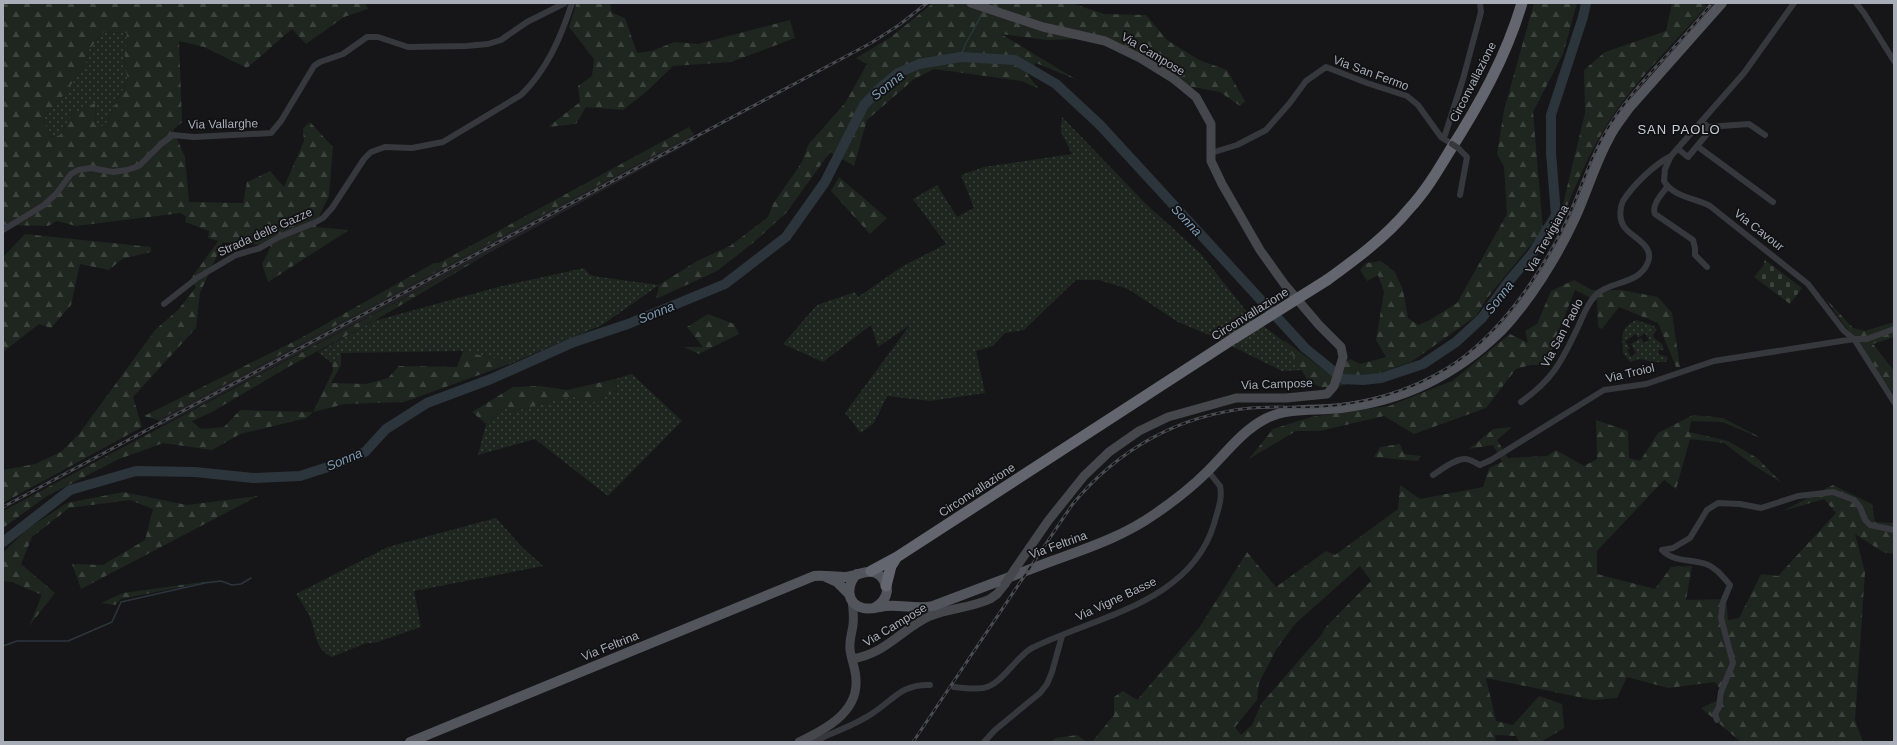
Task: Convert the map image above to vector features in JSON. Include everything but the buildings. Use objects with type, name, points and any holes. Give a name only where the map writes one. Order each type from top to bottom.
[{"type":"highway","name":"Circonvallazione","points":[[871,571],[897,557],[1236,337],[1327,280],[1367,249],[1409,209],[1431,181],[1458,139],[1484,96],[1501,61],[1522,3]]},
{"type":"highway","points":[[886,588],[891,566],[897,557]]},
{"type":"main road","name":"Via Trevigiana","points":[[1208,471],[1240,438],[1265,419],[1284,413],[1351,407],[1400,396],[1448,373],[1482,348],[1501,331],[1520,308],[1557,252],[1576,217],[1608,139],[1617,124],[1629,108],[1722,3]]},
{"type":"main road","name":"Via Feltrina","points":[[872,608],[901,605],[916,608],[933,606],[1117,537],[1140,524],[1169,504],[1208,471]]},
{"type":"main road","name":"Via Feltrina","points":[[410,742],[653,643],[796,582],[819,575],[828,574],[847,577],[871,571]]},
{"type":"main road","points":[[871,571],[881,576],[891,599],[901,605]]},
{"type":"main road","points":[[851,597],[850,583],[857,574]]},
{"type":"main road","points":[[819,575],[837,582],[862,608],[872,608],[883,601],[886,588]]},
{"type":"street","name":"Via Vallarghe","points":[[3,230],[44,205],[56,194],[71,174],[78,170],[91,168],[113,172],[139,166],[161,144],[173,135],[194,137],[271,133],[281,121],[314,66],[320,62],[343,54],[367,37],[378,37],[408,47],[488,44],[501,40],[527,22],[565,3]]},
{"type":"street","name":"Strada delle Gazze","points":[[164,304],[197,278],[236,255],[260,248],[279,236],[314,223],[323,218],[332,208],[364,159],[371,152],[385,147],[412,148],[443,142],[521,95],[532,85],[552,54],[562,34],[572,3]]},
{"type":"street","points":[[1441,137],[1444,135],[1463,78],[1481,12],[1480,3]]},
{"type":"street","points":[[1707,267],[1694,255],[1695,248],[1693,240],[1655,214],[1654,211],[1656,204],[1667,187],[1663,175],[1671,156],[1744,72],[1794,3]]},
{"type":"street","points":[[1856,3],[1864,12],[1894,61]]},
{"type":"street","name":"Via Campose","points":[[852,659],[866,657],[881,650],[914,625],[932,615],[990,599],[997,594],[1048,521],[1084,476],[1109,452],[1139,431],[1168,417],[1236,398],[1286,398],[1327,394],[1334,386],[1343,357],[1341,347],[1319,325],[1285,285],[1260,250],[1222,184],[1211,161],[1212,124],[1196,97],[1174,79],[1140,58],[1105,41],[1043,27],[974,5]]},
{"type":"street","name":"Via San Fermo","points":[[1211,153],[1237,145],[1266,130],[1289,104],[1306,81],[1326,67],[1367,83],[1408,96],[1418,105],[1441,137],[1458,148],[1467,157],[1460,195]]},
{"type":"street","points":[[1678,149],[1688,157],[1707,134],[1708,127],[1703,121]]},
{"type":"street","points":[[1708,127],[1749,124],[1765,135]]},
{"type":"street","points":[[1697,146],[1773,202]]},
{"type":"street","name":"Via San Paolo","points":[[1521,402],[1540,388],[1552,375],[1561,362],[1588,306],[1594,297],[1599,292],[1633,279],[1647,264],[1649,258],[1646,247],[1623,226],[1620,212],[1622,202],[1661,161],[1671,156]]},
{"type":"street","name":"Via Cavour","points":[[1667,187],[1671,191],[1702,201],[1710,206],[1808,284],[1844,331],[1854,340],[1894,402]]},
{"type":"street","name":"Via Troiol","points":[[1433,475],[1453,462],[1465,459],[1480,464],[1491,460],[1604,390],[1646,384],[1714,361],[1867,339],[1894,329]]},
{"type":"street","name":"Via Vigne Basse","points":[[954,688],[985,688],[994,684],[1003,678],[1030,649],[1149,599],[1171,585],[1188,571],[1210,536],[1220,502],[1220,486],[1208,471]]},
{"type":"street","points":[[1717,720],[1715,714],[1719,707],[1721,692],[1733,663],[1721,618],[1723,602],[1730,585],[1717,570],[1707,565],[1673,558],[1662,550],[1673,548],[1690,538],[1708,510],[1718,503],[1740,504],[1760,508],[1798,496],[1833,492],[1854,500],[1860,507],[1865,520],[1870,525],[1894,530]]},
{"type":"street","points":[[799,742],[810,737],[837,719],[849,706],[856,686],[856,672],[850,644],[853,626],[851,597]]},
{"type":"street","points":[[853,626],[860,616],[872,608]]},
{"type":"street","points":[[984,742],[995,730],[1040,693],[1047,684],[1062,636]]},
{"type":"street","points":[[810,737],[815,740],[822,738],[874,713],[901,691],[912,686],[930,685]]},
{"type":"shaded area","points":[[694,134],[697,139],[489,253],[161,426],[158,420]]},
{"type":"green space","points":[[3,3],[365,3],[368,9],[344,17],[306,44],[292,29],[247,68],[204,47],[179,41],[182,122],[173,130],[185,157],[189,202],[243,203],[247,182],[270,171],[284,187],[304,141],[303,128],[310,122],[333,147],[329,196],[320,214],[316,227],[349,230],[268,282],[262,264],[271,246],[223,242],[200,293],[196,328],[133,397],[142,427],[3,503],[3,470],[35,464],[61,452],[79,434],[155,330],[178,310],[196,287],[190,280],[218,241],[208,238],[209,231],[185,222],[186,217],[181,213],[76,226],[57,221],[48,226],[3,225]],"holes":[[[104,32],[127,33],[124,63],[128,79],[105,126],[96,126],[95,103],[72,114],[60,135],[51,137],[43,119],[66,92],[86,63],[87,52]]]},
{"type":"green space","points":[[574,3],[610,3],[612,13],[625,18],[637,53],[652,51],[674,42],[698,44],[790,20],[795,38],[731,62],[673,66],[646,92],[623,110],[586,107],[576,124],[548,127],[580,102],[578,86],[592,76],[594,59],[569,27],[576,5]]},
{"type":"green space","points":[[933,3],[1071,3],[1104,14],[1146,15],[1167,40],[1199,60],[1227,70],[1245,101],[1240,106],[1220,92],[1188,86],[1107,38],[1047,40],[1001,34],[1077,80],[1036,63],[1027,74],[1039,89],[1022,81],[934,69],[914,79],[867,120],[854,166],[830,152],[787,212],[754,242],[717,271],[656,299],[659,285],[697,261],[730,246],[768,217],[773,204],[802,162],[808,145],[845,103],[867,64],[856,58],[891,37]]},
{"type":"green space","points":[[1534,3],[1577,3],[1563,54],[1533,112],[1543,230],[1488,297],[1476,316],[1411,362],[1338,387],[1320,387],[1308,381],[1284,340],[1328,373],[1350,359],[1360,364],[1386,357],[1376,340],[1384,292],[1378,275],[1367,281],[1360,270],[1366,263],[1381,261],[1395,272],[1403,290],[1408,318],[1418,325],[1430,320],[1457,303],[1507,214],[1504,166],[1497,154],[1504,110]]},
{"type":"green space","points":[[1672,3],[1702,3],[1707,6],[1653,65],[1615,112],[1591,153],[1556,233],[1585,113],[1584,70],[1605,52],[1666,31]]},
{"type":"green space","points":[[104,32],[128,33],[124,63],[128,79],[105,126],[96,126],[95,104],[72,114],[60,135],[51,137],[43,119],[66,92],[86,63],[87,52]]},
{"type":"green space","points":[[1062,117],[1146,204],[1201,254],[1251,317],[1286,343],[1302,370],[1282,371],[1207,334],[1178,322],[1128,289],[1099,280],[1076,280],[1024,330],[1005,333],[993,346],[976,351],[985,393],[930,401],[887,396],[874,423],[861,433],[845,413],[910,325],[878,347],[871,325],[823,362],[783,344],[817,305],[855,292],[858,297],[903,266],[946,244],[913,199],[937,185],[957,217],[974,208],[961,175],[984,167],[1072,154],[1061,132]]},
{"type":"green space","points":[[689,127],[694,134],[158,420],[144,416],[299,339],[434,263],[439,263]]},
{"type":"green space","points":[[839,177],[887,218],[870,234],[831,191]]},
{"type":"green space","points":[[25,234],[151,247],[151,252],[122,259],[109,270],[80,264],[71,305],[51,328],[39,324],[3,352],[3,257]]},
{"type":"green space","points":[[489,253],[374,321],[290,366],[210,413],[192,421],[201,429],[224,427],[240,410],[313,412],[307,418],[240,434],[212,450],[163,443],[119,459],[47,496],[3,528],[3,511]]},
{"type":"green space","points":[[1765,260],[1802,288],[1790,304],[1754,277],[1763,266]]},
{"type":"green space","points":[[584,268],[590,275],[659,285],[602,325],[512,363],[463,351],[341,353],[332,363],[318,352],[374,321],[502,286]]},
{"type":"green space","points":[[1574,280],[1592,290],[1621,290],[1658,297],[1672,313],[1680,367],[1676,367],[1658,323],[1619,307],[1602,329],[1598,327],[1597,301],[1575,290],[1552,347],[1552,359],[1544,365],[1531,365],[1516,369],[1486,408],[1414,434],[1384,416],[1320,431],[1296,431],[1249,459],[1273,429],[1311,417],[1389,406],[1452,381],[1510,334],[1528,343],[1525,331],[1537,324],[1551,291]]},
{"type":"green space","points":[[1825,298],[1853,328],[1865,331],[1894,322],[1894,337],[1873,344],[1894,371],[1894,395]]},
{"type":"green space","points":[[708,314],[734,324],[739,334],[699,354],[684,347],[703,347],[687,327]]},
{"type":"green space","points":[[1636,320],[1654,326],[1657,330],[1653,334],[1654,338],[1662,344],[1664,350],[1659,350],[1658,354],[1668,357],[1666,362],[1653,362],[1640,359],[1630,362],[1623,353],[1622,338],[1624,330],[1630,323]],"holes":[[[1645,333],[1649,340],[1644,343],[1641,338],[1631,344],[1636,353],[1631,357],[1627,350],[1630,348],[1625,341],[1636,334],[1638,338]]]},
{"type":"green space","points":[[463,351],[512,363],[404,402],[345,404],[313,412],[333,371],[332,363],[341,353],[341,365],[331,383],[366,384],[388,378],[399,366],[457,367]]},
{"type":"green space","points":[[632,374],[682,421],[608,496],[535,439],[478,455],[486,424],[507,405],[511,412],[572,396],[591,403],[617,390],[615,379]]},
{"type":"green space","points":[[615,379],[617,390],[591,403],[572,396],[511,412],[507,405],[486,424],[472,412],[513,387],[540,386],[567,390]]},
{"type":"green space","points":[[1693,415],[1723,418],[1763,439],[1722,422],[1691,421],[1689,432],[1728,441],[1757,458],[1782,483],[1753,465],[1724,443],[1690,439],[1676,489],[1664,480],[1597,551],[1597,574],[1655,589],[1671,567],[1692,566],[1686,600],[1726,599],[1728,620],[1739,618],[1761,574],[1778,576],[1836,513],[1824,499],[1783,511],[1833,485],[1872,504],[1875,522],[1894,523],[1894,554],[1883,552],[1855,534],[1865,572],[1855,720],[1863,742],[1741,742],[1701,708],[1725,697],[1715,682],[1668,688],[1627,677],[1617,698],[1593,700],[1486,678],[1496,721],[1513,725],[1539,696],[1562,704],[1564,728],[1541,742],[1519,742],[1516,736],[1495,735],[1496,742],[1092,742],[1114,715],[1114,697],[1123,691],[1137,700],[1199,628],[1247,552],[1276,587],[1326,551],[1335,555],[1398,509],[1400,485],[1420,499],[1483,487],[1489,468],[1502,462],[1493,445],[1469,449],[1493,429],[1512,427],[1497,440],[1508,458],[1547,456],[1556,450],[1584,466],[1597,459],[1596,420],[1628,431],[1629,458],[1640,461],[1658,433]],"holes":[[[1360,566],[1371,581],[1325,628],[1322,634],[1261,704],[1252,725],[1241,735],[1235,727],[1257,700],[1259,683],[1277,648],[1296,623]]]},
{"type":"green space","points":[[1400,444],[1404,454],[1421,456],[1418,461],[1374,457],[1380,447]]},
{"type":"green space","points":[[123,492],[187,505],[258,496],[81,589],[72,564],[103,565],[145,540],[153,509],[130,500],[69,508],[32,537],[21,564],[55,593],[29,626],[42,595],[12,582],[3,581],[3,553],[26,530],[67,503]]},
{"type":"green space","points":[[496,518],[522,547],[543,566],[414,591],[421,627],[374,643],[366,643],[332,657],[323,650],[317,642],[311,620],[296,594],[388,547]]},
{"type":"green space","points":[[217,580],[121,599],[115,605],[101,603],[123,593]]},
{"type":"green space","points":[[1077,735],[1087,742],[1050,742],[1056,738]]},
{"type":"waterway","name":"Sonna","points":[[3,542],[70,490],[136,471],[195,472],[253,478],[300,476],[331,466],[365,452],[386,429],[427,403],[491,379],[574,342],[628,324],[725,284],[786,237],[825,182],[864,105],[879,89],[898,73],[919,64],[961,57],[1015,60],[1056,84],[1100,125],[1305,348],[1343,379],[1363,380],[1381,378],[1423,364],[1456,342],[1482,318],[1509,281],[1532,254],[1556,215],[1551,153],[1551,115],[1583,17],[1586,3]]},
{"type":"waterway","points":[[961,57],[965,45],[983,12]]},
{"type":"waterway","points":[[3,646],[17,641],[68,641],[112,622],[121,602],[205,583],[221,581],[232,585],[241,584],[251,578]]},
{"type":"railway","points":[[3,507],[871,43],[899,25],[927,3]]},
{"type":"railway","points":[[913,742],[1072,505],[1109,467],[1130,452],[1152,438],[1175,427],[1199,418],[1225,412],[1259,407],[1305,407],[1349,404],[1400,391],[1449,367],[1484,339],[1515,304],[1542,266],[1554,246],[1570,213],[1598,145],[1613,120],[1636,89],[1688,32],[1712,3]]},
{"type":"district","name":"SAN PAOLO","points":[[1679,129]]}]
